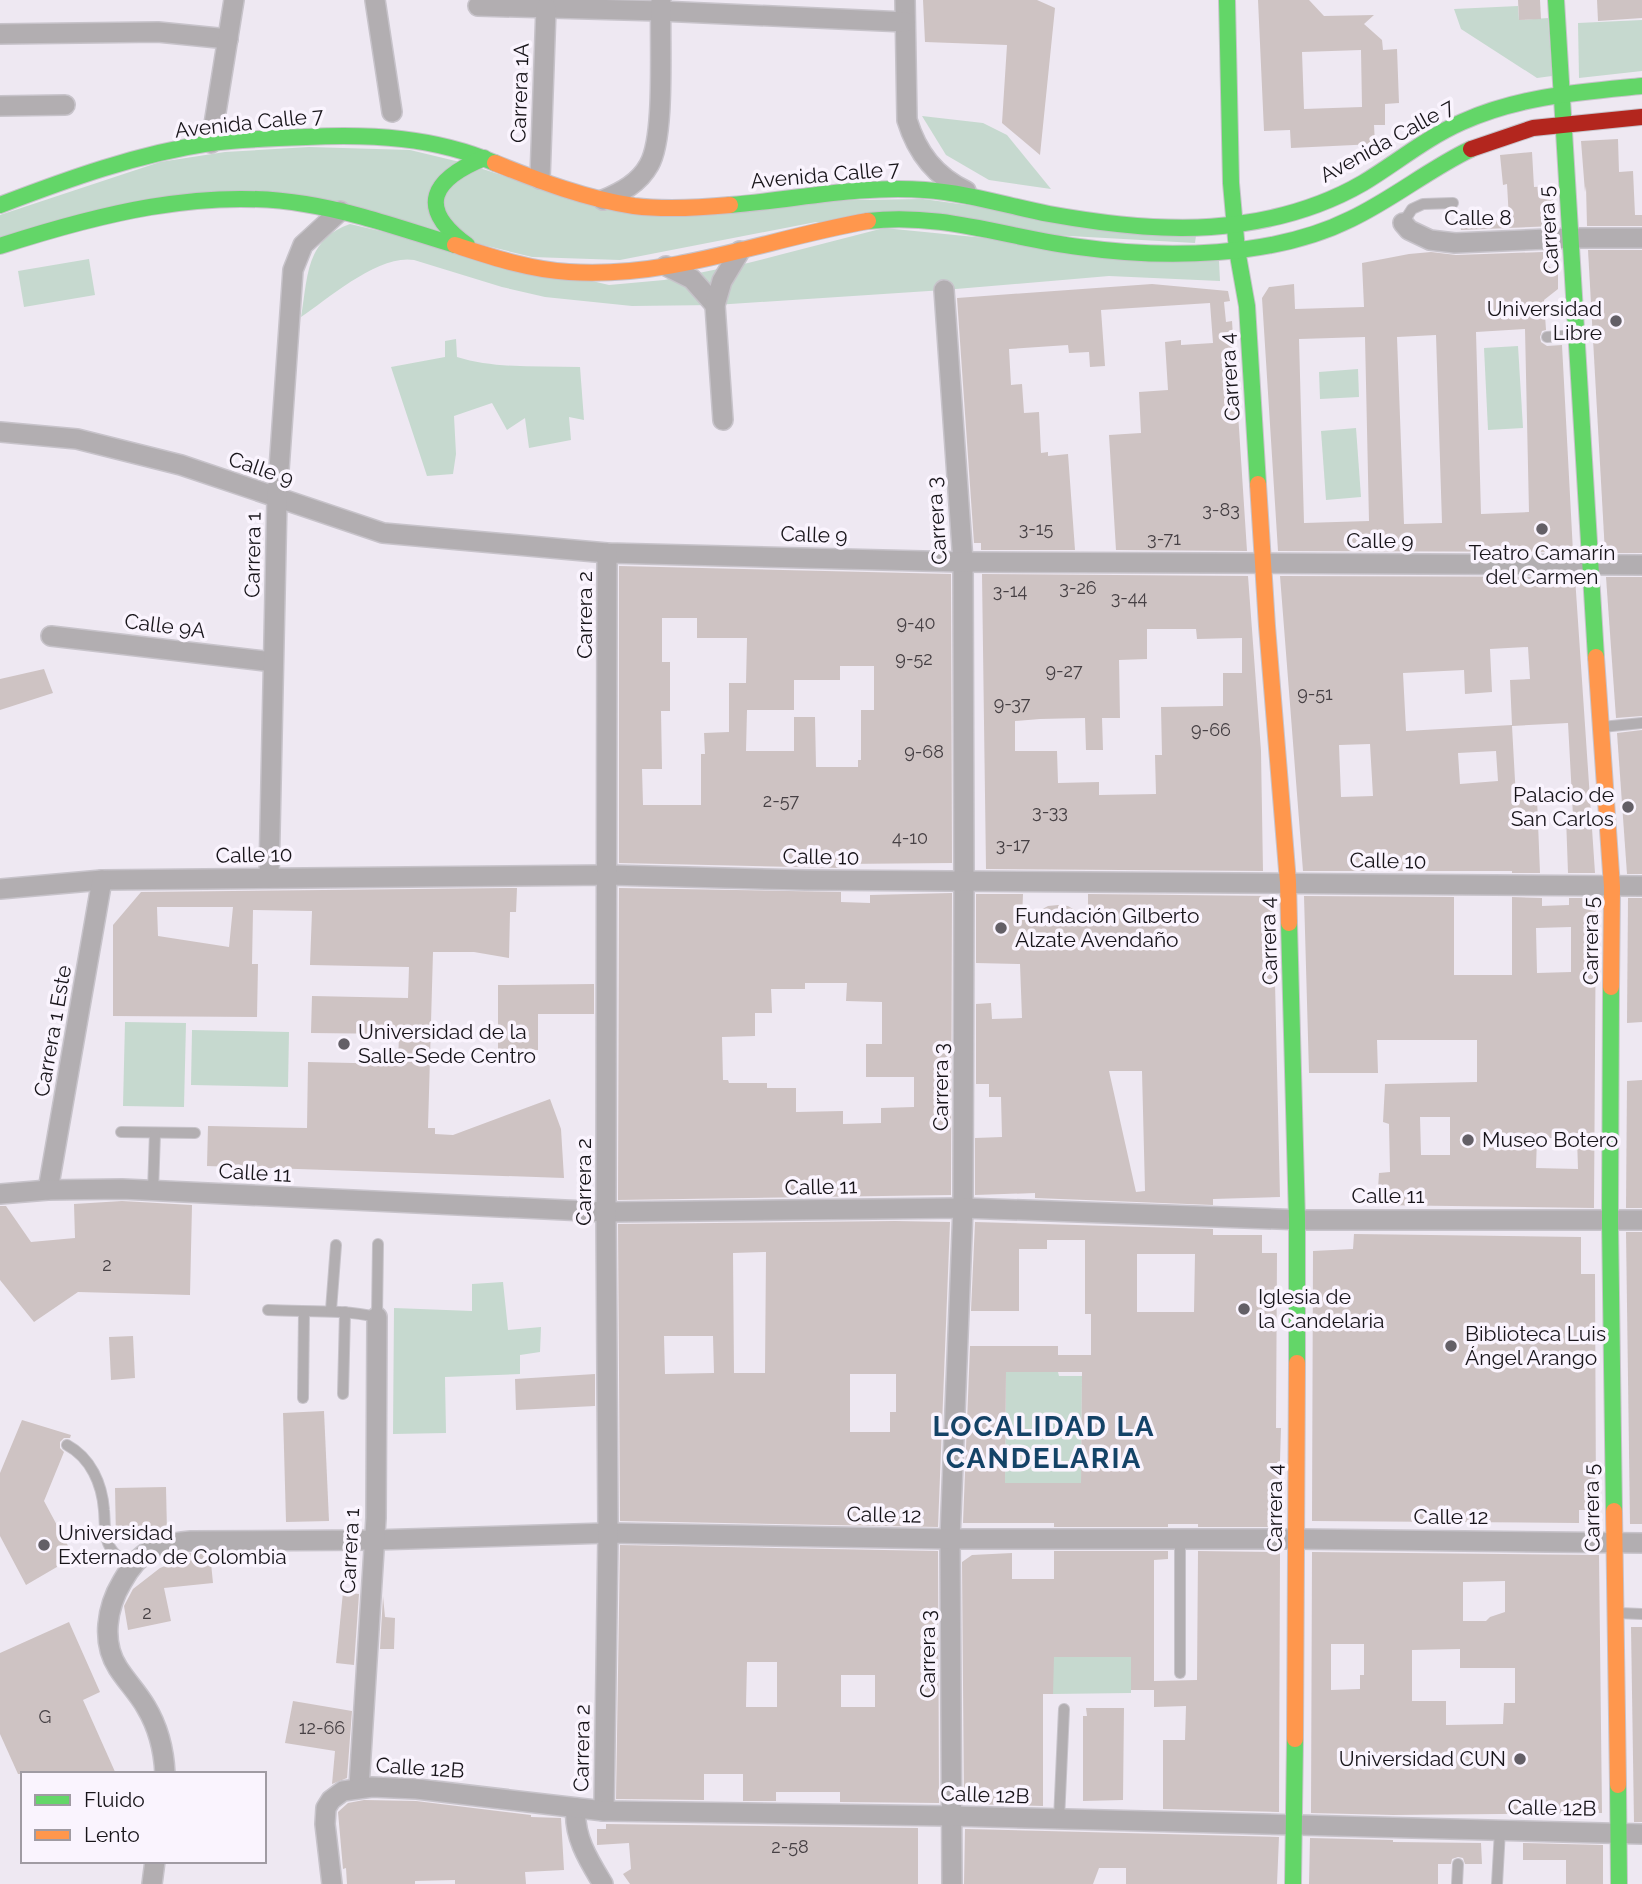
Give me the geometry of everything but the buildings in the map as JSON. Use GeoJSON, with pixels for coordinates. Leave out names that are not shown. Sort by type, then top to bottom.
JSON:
{"type":"FeatureCollection","features":[{"type":"Feature","properties":{"kind":"street"},"geometry":{"type":"LineString","coordinates":[[211,143],[234,0]]}},
{"type":"Feature","properties":{"kind":"street"},"geometry":{"type":"LineString","coordinates":[[375,0],[392,112]]}},
{"type":"Feature","properties":{"kind":"street"},"geometry":{"type":"LineString","coordinates":[[905,0],[907,120],[917,146],[942,177],[983,198]]}},
{"type":"Feature","properties":{"kind":"street","name":"Carrera 4"},"geometry":{"type":"LineString","coordinates":[[1227,0],[1231,183],[1237,250],[1247,306],[1267,626],[1288,882],[1297,1219],[1293,1884]]}},
{"type":"Feature","properties":{"kind":"street","name":"Carrera 5"},"geometry":{"type":"LineString","coordinates":[[1556,0],[1612,887],[1610,1221],[1619,1884]]}},
{"type":"Feature","properties":{"kind":"street"},"geometry":{"type":"LineString","coordinates":[[478,6],[660,6],[905,22]]}},
{"type":"Feature","properties":{"kind":"street"},"geometry":{"type":"LineString","coordinates":[[603,200],[634,183],[643,175],[654,155],[658,133],[660,6]]}},
{"type":"Feature","properties":{"kind":"street","name":"Carrera 1A"},"geometry":{"type":"LineString","coordinates":[[540,178],[546,8]]}},
{"type":"Feature","properties":{"kind":"street"},"geometry":{"type":"LineString","coordinates":[[0,33],[158,32],[228,39]]}},
{"type":"Feature","properties":{"kind":"street","name":"Avenida Calle 7"},"geometry":{"type":"LineString","coordinates":[[0,205],[97,171],[211,143],[327,135],[383,137],[447,146],[603,200],[642,207],[696,207],[891,189],[932,190],[983,198],[1048,214],[1122,223],[1235,225],[1300,209],[1339,195],[1445,130],[1476,116],[1526,99],[1642,86]]}},
{"type":"Feature","properties":{"kind":"street"},"geometry":{"type":"LineString","coordinates":[[0,106],[65,105]]}},
{"type":"Feature","properties":{"kind":"street"},"geometry":{"type":"LineString","coordinates":[[0,246],[81,222],[198,202],[259,198],[286,200],[340,211],[478,252],[545,270],[563,272],[610,272],[666,266],[848,225],[901,219],[963,224],[1074,247],[1110,251],[1202,253],[1237,250],[1331,229],[1366,212],[1470,149],[1516,132],[1642,117]]}},
{"type":"Feature","properties":{"kind":"street"},"geometry":{"type":"LineString","coordinates":[[478,252],[449,233],[438,212],[437,200],[442,183],[450,175],[484,158]]}},
{"type":"Feature","properties":{"kind":"street","name":"Carrera 1"},"geometry":{"type":"LineString","coordinates":[[269,878],[277,498],[293,270],[303,245],[340,211]]}},
{"type":"Feature","properties":{"kind":"street","name":"Calle 8"},"geometry":{"type":"LineString","coordinates":[[1403,223],[1409,230],[1430,240],[1455,243],[1642,238]]}},
{"type":"Feature","properties":{"kind":"street"},"geometry":{"type":"LineString","coordinates":[[723,420],[715,305],[722,281],[740,251]]}},
{"type":"Feature","properties":{"kind":"street"},"geometry":{"type":"LineString","coordinates":[[666,266],[692,279],[715,305]]}},
{"type":"Feature","properties":{"kind":"street","name":"Carrera 3"},"geometry":{"type":"LineString","coordinates":[[944,290],[962,562],[964,880],[963,1208],[950,1539],[952,1884]]}},
{"type":"Feature","properties":{"kind":"street","name":"Calle 9"},"geometry":{"type":"LineString","coordinates":[[0,432],[77,439],[181,465],[383,533],[607,553],[962,562],[1642,565]]}},
{"type":"Feature","properties":{"kind":"street","name":"Carrera 2"},"geometry":{"type":"LineString","coordinates":[[604,1811],[608,1533],[607,553]]}},
{"type":"Feature","properties":{"kind":"street","name":"Calle 9A"},"geometry":{"type":"LineString","coordinates":[[51,636],[273,662]]}},
{"type":"Feature","properties":{"kind":"street","name":"Calle 10"},"geometry":{"type":"LineString","coordinates":[[0,889],[102,880],[608,875],[807,880],[1642,886]]}},
{"type":"Feature","properties":{"kind":"street","name":"Carrera 1 Este"},"geometry":{"type":"LineString","coordinates":[[48,1190],[102,880]]}},
{"type":"Feature","properties":{"kind":"street","name":"Calle 11"},"geometry":{"type":"LineString","coordinates":[[0,1194],[48,1190],[153,1191],[606,1212],[963,1208],[1297,1219],[1642,1220]]}},
{"type":"Feature","properties":{"kind":"street","name":"Carrera 1"},"geometry":{"type":"LineString","coordinates":[[359,1787],[376,1518],[377,1317]]}},
{"type":"Feature","properties":{"kind":"street","name":"Calle 12"},"geometry":{"type":"LineString","coordinates":[[132,1564],[150,1549],[178,1542],[374,1540],[608,1533],[950,1539],[1180,1538],[1642,1543]]}},
{"type":"Feature","properties":{"kind":"street"},"geometry":{"type":"LineString","coordinates":[[132,1564],[112,1603],[108,1618],[108,1643],[117,1667],[153,1721],[164,1756],[165,1772]]}},
{"type":"Feature","properties":{"kind":"street","name":"Calle 12B"},"geometry":{"type":"LineString","coordinates":[[332,1884],[325,1824],[326,1808],[331,1800],[343,1791],[359,1787],[417,1789],[604,1811],[952,1816],[1295,1826],[1460,1835],[1500,1830],[1642,1833]]}},
{"type":"Feature","properties":{"kind":"street","name":"Carrera 2"},"geometry":{"type":"LineString","coordinates":[[576,1808],[575,1816],[583,1850],[603,1884]]}},
{"type":"Feature","properties":{"kind":"street"},"geometry":{"type":"LineString","coordinates":[[152,1884],[155,1863]]}},
{"type":"Feature","properties":{"kind":"lane"},"geometry":{"type":"LineString","coordinates":[[1403,223],[1412,209],[1423,204],[1452,203]]}},
{"type":"Feature","properties":{"kind":"lane"},"geometry":{"type":"LineString","coordinates":[[1547,337],[1577,335]]}},
{"type":"Feature","properties":{"kind":"lane"},"geometry":{"type":"LineString","coordinates":[[1601,727],[1642,723]]}},
{"type":"Feature","properties":{"kind":"lane"},"geometry":{"type":"LineString","coordinates":[[121,1132],[195,1133]]}},
{"type":"Feature","properties":{"kind":"lane"},"geometry":{"type":"LineString","coordinates":[[153,1191],[155,1133]]}},
{"type":"Feature","properties":{"kind":"lane"},"geometry":{"type":"LineString","coordinates":[[268,1310],[331,1310],[377,1317],[378,1244]]}},
{"type":"Feature","properties":{"kind":"lane"},"geometry":{"type":"LineString","coordinates":[[331,1310],[336,1245]]}},
{"type":"Feature","properties":{"kind":"lane"},"geometry":{"type":"LineString","coordinates":[[303,1398],[304,1312]]}},
{"type":"Feature","properties":{"kind":"lane"},"geometry":{"type":"LineString","coordinates":[[343,1394],[345,1312]]}},
{"type":"Feature","properties":{"kind":"lane"},"geometry":{"type":"LineString","coordinates":[[68,1445],[80,1451],[96,1476],[104,1508],[108,1543],[124,1562],[132,1564]]}},
{"type":"Feature","properties":{"kind":"lane"},"geometry":{"type":"LineString","coordinates":[[1180,1538],[1180,1673]]}},
{"type":"Feature","properties":{"kind":"lane"},"geometry":{"type":"LineString","coordinates":[[1614,1613],[1642,1614]]}},
{"type":"Feature","properties":{"kind":"lane"},"geometry":{"type":"LineString","coordinates":[[1059,1820],[1064,1709]]}},
{"type":"Feature","properties":{"kind":"lane"},"geometry":{"type":"LineString","coordinates":[[1497,1884],[1500,1830]]}},
{"type":"Feature","properties":{"kind":"lane"},"geometry":{"type":"LineString","coordinates":[[1457,1884],[1458,1864]]}},
{"type":"Feature","properties":{"kind":"green space"},"geometry":{"type":"Polygon","coordinates":[[[1518,6],[1519,20],[1548,18],[1552,76],[1537,78],[1461,29],[1454,9],[1518,6]]]}},
{"type":"Feature","properties":{"kind":"green space"},"geometry":{"type":"Polygon","coordinates":[[[1642,20],[1642,71],[1579,78],[1578,23],[1642,20]]]}},
{"type":"Feature","properties":{"kind":"green space"},"geometry":{"type":"Polygon","coordinates":[[[922,116],[983,123],[1007,135],[1051,189],[989,180],[946,155],[922,116]]]}},
{"type":"Feature","properties":{"kind":"green space"},"geometry":{"type":"Polygon","coordinates":[[[309,147],[410,150],[464,163],[592,204],[923,199],[1196,236],[1195,243],[816,222],[620,260],[532,257],[258,190],[0,238],[0,215],[160,162],[225,152],[309,147]]]}},
{"type":"Feature","properties":{"kind":"green space"},"geometry":{"type":"Polygon","coordinates":[[[350,224],[609,285],[664,280],[748,263],[884,228],[1219,261],[1220,281],[1109,276],[715,305],[632,306],[545,297],[414,260],[400,260],[370,270],[301,317],[308,274],[317,250],[335,231],[350,224]]]}},
{"type":"Feature","properties":{"kind":"green space"},"geometry":{"type":"Polygon","coordinates":[[[89,259],[95,295],[24,307],[18,271],[89,259]]]}},
{"type":"Feature","properties":{"kind":"green space"},"geometry":{"type":"Polygon","coordinates":[[[456,339],[457,357],[472,361],[518,366],[580,367],[584,420],[569,417],[571,440],[529,448],[525,418],[507,430],[492,403],[454,416],[456,454],[453,474],[427,476],[391,367],[445,357],[445,341],[456,339]]]}},
{"type":"Feature","properties":{"kind":"green space"},"geometry":{"type":"Polygon","coordinates":[[[1518,346],[1523,428],[1488,430],[1484,348],[1518,346]]]}},
{"type":"Feature","properties":{"kind":"green space"},"geometry":{"type":"Polygon","coordinates":[[[1358,369],[1359,397],[1320,399],[1319,372],[1358,369]]]}},
{"type":"Feature","properties":{"kind":"green space"},"geometry":{"type":"Polygon","coordinates":[[[1356,428],[1361,497],[1326,500],[1321,431],[1356,428]]]}},
{"type":"Feature","properties":{"kind":"green space"},"geometry":{"type":"Polygon","coordinates":[[[125,1022],[186,1023],[184,1107],[123,1106],[125,1022]]]}},
{"type":"Feature","properties":{"kind":"green space"},"geometry":{"type":"Polygon","coordinates":[[[192,1030],[289,1032],[288,1087],[191,1085],[192,1030]]]}},
{"type":"Feature","properties":{"kind":"green space"},"geometry":{"type":"Polygon","coordinates":[[[503,1282],[508,1330],[541,1327],[540,1352],[520,1355],[520,1374],[445,1377],[446,1433],[393,1434],[394,1308],[472,1311],[472,1284],[503,1282]]]}},
{"type":"Feature","properties":{"kind":"green space"},"geometry":{"type":"Polygon","coordinates":[[[1006,1372],[1058,1372],[1059,1376],[1082,1376],[1081,1483],[1005,1483],[1006,1372]]]}},
{"type":"Feature","properties":{"kind":"green space"},"geometry":{"type":"Polygon","coordinates":[[[1053,1657],[1131,1657],[1131,1693],[1053,1694],[1053,1657]]]}},
{"type":"Feature","properties":{"kind":"traffic: fast"},"geometry":{"type":"LineString","coordinates":[[1227,0],[1231,183],[1237,250],[1247,306],[1258,484]]}},
{"type":"Feature","properties":{"kind":"traffic: fast"},"geometry":{"type":"LineString","coordinates":[[1556,0],[1596,657]]}},
{"type":"Feature","properties":{"kind":"traffic: fast"},"geometry":{"type":"LineString","coordinates":[[730,205],[851,191],[900,189],[956,194],[1049,214],[1120,224],[1167,228],[1238,224],[1287,214],[1334,198],[1363,183],[1436,135],[1484,113],[1551,96],[1642,86]]}},
{"type":"Feature","properties":{"kind":"traffic: fast"},"geometry":{"type":"LineString","coordinates":[[0,205],[129,161],[210,143],[270,138],[379,137],[449,148],[495,163]]}},
{"type":"Feature","properties":{"kind":"traffic: fast"},"geometry":{"type":"LineString","coordinates":[[868,221],[895,219],[948,223],[1112,251],[1182,254],[1253,248],[1288,242],[1351,219],[1471,149]]}},
{"type":"Feature","properties":{"kind":"traffic: fast"},"geometry":{"type":"LineString","coordinates":[[467,245],[441,218],[436,206],[437,195],[442,185],[453,175],[484,158]]}},
{"type":"Feature","properties":{"kind":"traffic: fast"},"geometry":{"type":"LineString","coordinates":[[0,246],[74,224],[150,207],[228,199],[267,200],[324,207],[455,245]]}},
{"type":"Feature","properties":{"kind":"traffic: fast"},"geometry":{"type":"LineString","coordinates":[[1289,923],[1297,1219],[1297,1363]]}},
{"type":"Feature","properties":{"kind":"traffic: fast"},"geometry":{"type":"LineString","coordinates":[[1611,987],[1610,1221],[1614,1511]]}},
{"type":"Feature","properties":{"kind":"traffic: fast"},"geometry":{"type":"LineString","coordinates":[[1293,1884],[1295,1739]]}},
{"type":"Feature","properties":{"kind":"traffic: fast"},"geometry":{"type":"LineString","coordinates":[[1618,1785],[1619,1884]]}},
{"type":"Feature","properties":{"kind":"traffic: slow"},"geometry":{"type":"LineString","coordinates":[[495,163],[563,189],[616,203],[670,208],[730,205]]}},
{"type":"Feature","properties":{"kind":"traffic: slow"},"geometry":{"type":"LineString","coordinates":[[455,245],[540,269],[607,273],[720,256],[868,221]]}},
{"type":"Feature","properties":{"kind":"traffic: slow"},"geometry":{"type":"LineString","coordinates":[[1258,484],[1289,923]]}},
{"type":"Feature","properties":{"kind":"traffic: slow"},"geometry":{"type":"LineString","coordinates":[[1596,657],[1612,887],[1611,987]]}},
{"type":"Feature","properties":{"kind":"traffic: slow"},"geometry":{"type":"LineString","coordinates":[[1295,1739],[1297,1363]]}},
{"type":"Feature","properties":{"kind":"traffic: slow"},"geometry":{"type":"LineString","coordinates":[[1614,1511],[1618,1785]]}},
{"type":"Feature","properties":{"kind":"traffic: jam"},"geometry":{"type":"LineString","coordinates":[[1471,149],[1533,128],[1642,117]]}},
{"type":"Feature","properties":{"kind":"place","name":"Universidad Libre"},"geometry":{"type":"Point","coordinates":[1616,321]}},
{"type":"Feature","properties":{"kind":"place","name":"Teatro Camarín del Carmen"},"geometry":{"type":"Point","coordinates":[1542,529]}},
{"type":"Feature","properties":{"kind":"place","name":"Palacio de San Carlos"},"geometry":{"type":"Point","coordinates":[1628,807]}},
{"type":"Feature","properties":{"kind":"place","name":"Fundación Gilberto Alzate Avendaño"},"geometry":{"type":"Point","coordinates":[1001,928]}},
{"type":"Feature","properties":{"kind":"place","name":"Universidad de la Salle-Sede Centro"},"geometry":{"type":"Point","coordinates":[344,1044]}},
{"type":"Feature","properties":{"kind":"place","name":"Museo Botero"},"geometry":{"type":"Point","coordinates":[1468,1140]}},
{"type":"Feature","properties":{"kind":"place","name":"Iglesia de la Candelaria"},"geometry":{"type":"Point","coordinates":[1244,1309]}},
{"type":"Feature","properties":{"kind":"place","name":"Biblioteca Luis Ángel Arango"},"geometry":{"type":"Point","coordinates":[1451,1346]}},
{"type":"Feature","properties":{"kind":"place","name":"Universidad Externado de Colombia"},"geometry":{"type":"Point","coordinates":[44,1545]}},
{"type":"Feature","properties":{"kind":"place","name":"Universidad CUN"},"geometry":{"type":"Point","coordinates":[1520,1759]}},
{"type":"Feature","properties":{"kind":"district","name":"LOCALIDAD LA CANDELARIA"},"geometry":{"type":"Point","coordinates":[1044,1442]}}]}
